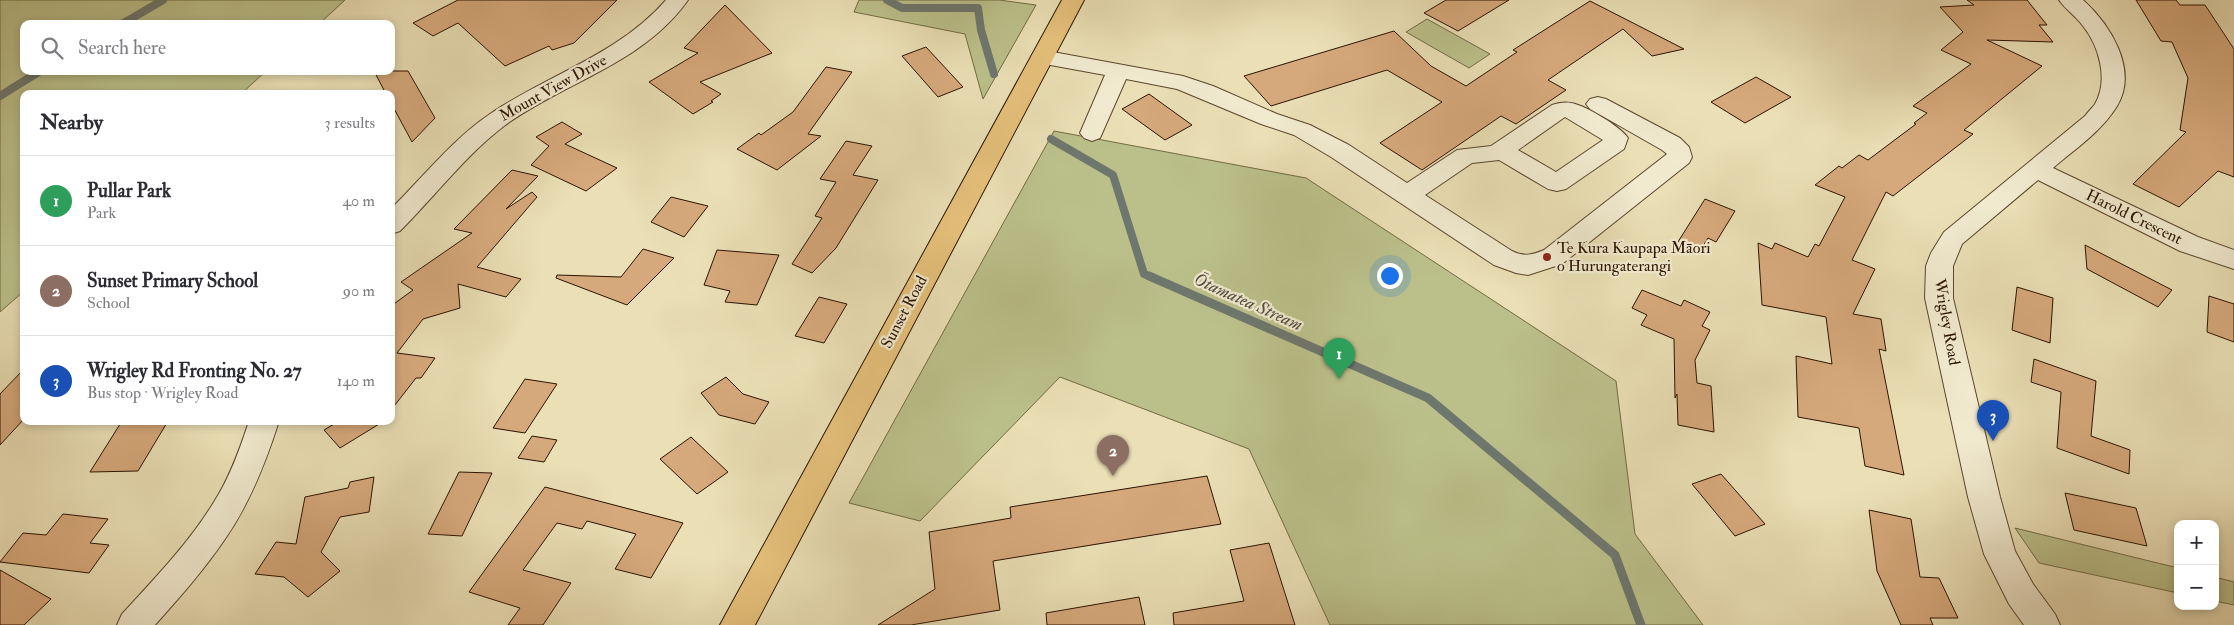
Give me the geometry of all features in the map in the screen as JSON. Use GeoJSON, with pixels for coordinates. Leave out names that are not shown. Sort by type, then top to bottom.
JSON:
{"type":"FeatureCollection","features":[{"type":"Feature","properties":{"kind":"main road","name":"Sunset Road"},"geometry":{"type":"LineString","coordinates":[[737,625],[1073,0]]}},
{"type":"Feature","properties":{"kind":"street","name":"Mount View Drive"},"geometry":{"type":"LineString","coordinates":[[395,221],[495,121],[536,94],[607,58],[632,42],[653,26],[677,0]]}},
{"type":"Feature","properties":{"kind":"street","name":"Wrigley Road"},"geometry":{"type":"LineString","coordinates":[[2043,625],[2021,594],[2000,554],[1984,497],[1958,383],[1940,298],[1937,273],[1942,253],[1953,238],[2092,121],[2107,104],[2113,84],[2112,60],[2100,34],[2083,10],[2070,0]]}},
{"type":"Feature","properties":{"kind":"street"},"geometry":{"type":"LineString","coordinates":[[1042,57],[1183,83],[1269,119],[1302,130],[1340,151],[1511,263],[1524,266],[1542,262],[1553,257],[1680,157],[1680,153],[1671,144],[1598,104]]}},
{"type":"Feature","properties":{"kind":"street"},"geometry":{"type":"LineString","coordinates":[[1092,133],[1118,70]]}},
{"type":"Feature","properties":{"kind":"street"},"geometry":{"type":"LineString","coordinates":[[1406,195],[1466,156],[1493,154],[1501,151]]}},
{"type":"Feature","properties":{"kind":"street","name":"Harold Crescent"},"geometry":{"type":"LineString","coordinates":[[2036,169],[2180,240],[2234,260]]}},
{"type":"Feature","properties":{"kind":"street"},"geometry":{"type":"LineString","coordinates":[[134,625],[212,532],[236,494],[251,461],[263,425]]}},
{"type":"Feature","properties":{"kind":"green space"},"geometry":{"type":"Polygon","coordinates":[[[0,0],[345,0],[323,20],[20,20],[20,75],[262,75],[245,90],[20,90],[20,294],[0,312],[0,0]]]}},
{"type":"Feature","properties":{"kind":"green space"},"geometry":{"type":"Polygon","coordinates":[[[859,0],[999,0],[1036,5],[983,99],[965,34],[854,12],[859,0]]]}},
{"type":"Feature","properties":{"kind":"green space"},"geometry":{"type":"Polygon","coordinates":[[[1427,19],[1490,54],[1469,68],[1406,32],[1427,19]]]}},
{"type":"Feature","properties":{"kind":"green space"},"geometry":{"type":"Polygon","coordinates":[[[1054,131],[1306,178],[1616,381],[1635,534],[1703,625],[1330,625],[1249,449],[1060,377],[920,521],[849,503],[1054,131]]]}},
{"type":"Feature","properties":{"kind":"green space"},"geometry":{"type":"Polygon","coordinates":[[[2015,528],[2174,567],[2174,592],[2039,563],[2015,528]]]}},
{"type":"Feature","properties":{"kind":"green space"},"geometry":{"type":"Polygon","coordinates":[[[2219,578],[2234,582],[2234,605],[2219,602],[2219,578]]]}},
{"type":"Feature","properties":{"kind":"building"},"geometry":{"type":"Polygon","coordinates":[[[458,0],[617,0],[574,43],[552,50],[549,46],[505,66],[458,23],[433,36],[413,23],[458,0]]]}},
{"type":"Feature","properties":{"kind":"building"},"geometry":{"type":"Polygon","coordinates":[[[1446,0],[1509,0],[1458,31],[1424,13],[1446,0]]]}},
{"type":"Feature","properties":{"kind":"building"},"geometry":{"type":"Polygon","coordinates":[[[1967,0],[2027,0],[2047,25],[2039,25],[2053,42],[1987,40],[2042,66],[1964,130],[1973,134],[1893,196],[1886,192],[1852,260],[1875,269],[1853,314],[1881,319],[1886,351],[1879,349],[1904,475],[1865,466],[1859,428],[1798,417],[1796,356],[1832,364],[1826,317],[1762,305],[1758,243],[1772,249],[1775,243],[1808,257],[1815,244],[1819,246],[1845,197],[1815,185],[1839,166],[1842,168],[1859,155],[1868,160],[1916,124],[1914,123],[1927,113],[1913,106],[1971,64],[1941,50],[1963,32],[1940,7],[1974,5],[1967,0]]]}},
{"type":"Feature","properties":{"kind":"building"},"geometry":{"type":"Polygon","coordinates":[[[2136,0],[2176,0],[2180,5],[2205,5],[2234,49],[2234,177],[2218,171],[2179,207],[2133,184],[2186,132],[2180,130],[2188,78],[2172,42],[2161,41],[2136,0]]]}},
{"type":"Feature","properties":{"kind":"building"},"geometry":{"type":"Polygon","coordinates":[[[1590,1],[1684,49],[1652,56],[1623,29],[1548,80],[1566,90],[1516,124],[1501,116],[1422,170],[1380,143],[1442,102],[1387,70],[1271,106],[1244,76],[1394,31],[1431,66],[1466,86],[1517,52],[1513,50],[1590,1]]]}},
{"type":"Feature","properties":{"kind":"building"},"geometry":{"type":"Polygon","coordinates":[[[725,5],[772,53],[700,82],[721,94],[711,101],[713,102],[693,114],[649,82],[698,53],[684,48],[725,5]]]}},
{"type":"Feature","properties":{"kind":"building"},"geometry":{"type":"Polygon","coordinates":[[[926,47],[963,87],[938,97],[902,56],[926,47]]]}},
{"type":"Feature","properties":{"kind":"building"},"geometry":{"type":"Polygon","coordinates":[[[826,67],[852,72],[808,134],[821,136],[777,170],[737,149],[759,133],[761,135],[793,112],[826,67]]]}},
{"type":"Feature","properties":{"kind":"building"},"geometry":{"type":"Polygon","coordinates":[[[395,71],[408,71],[435,118],[412,142],[395,110],[395,90],[384,90],[376,75],[395,75],[395,71]]]}},
{"type":"Feature","properties":{"kind":"building"},"geometry":{"type":"Polygon","coordinates":[[[1756,77],[1791,97],[1745,123],[1711,102],[1756,77]]]}},
{"type":"Feature","properties":{"kind":"building"},"geometry":{"type":"Polygon","coordinates":[[[1149,94],[1192,125],[1165,140],[1122,109],[1149,94]]]}},
{"type":"Feature","properties":{"kind":"building"},"geometry":{"type":"Polygon","coordinates":[[[562,122],[582,134],[565,144],[617,168],[586,191],[531,165],[549,146],[536,137],[562,122]]]}},
{"type":"Feature","properties":{"kind":"building"},"geometry":{"type":"Polygon","coordinates":[[[846,141],[872,146],[853,175],[878,180],[836,248],[812,273],[792,264],[822,218],[815,216],[836,182],[820,179],[846,141]]]}},
{"type":"Feature","properties":{"kind":"building"},"geometry":{"type":"Polygon","coordinates":[[[512,170],[538,176],[506,209],[532,192],[537,197],[477,267],[521,279],[506,297],[458,284],[460,308],[423,319],[397,353],[435,358],[421,378],[416,378],[395,405],[395,303],[413,290],[401,282],[472,233],[454,229],[512,170]]]}},
{"type":"Feature","properties":{"kind":"building"},"geometry":{"type":"Polygon","coordinates":[[[671,197],[708,206],[684,237],[651,222],[671,197]]]}},
{"type":"Feature","properties":{"kind":"building"},"geometry":{"type":"Polygon","coordinates":[[[1705,199],[1735,211],[1716,242],[1708,238],[1698,254],[1676,245],[1705,199]]]}},
{"type":"Feature","properties":{"kind":"building"},"geometry":{"type":"Polygon","coordinates":[[[2085,245],[2172,290],[2158,307],[2087,269],[2085,245]]]}},
{"type":"Feature","properties":{"kind":"building"},"geometry":{"type":"Polygon","coordinates":[[[643,249],[674,258],[627,305],[556,278],[557,275],[621,277],[643,249]]]}},
{"type":"Feature","properties":{"kind":"building"},"geometry":{"type":"Polygon","coordinates":[[[717,250],[779,255],[757,305],[725,302],[730,291],[704,285],[717,250]]]}},
{"type":"Feature","properties":{"kind":"building"},"geometry":{"type":"Polygon","coordinates":[[[2017,287],[2053,298],[2050,343],[2012,330],[2017,287]]]}},
{"type":"Feature","properties":{"kind":"building"},"geometry":{"type":"Polygon","coordinates":[[[1642,290],[1681,306],[1684,300],[1710,312],[1702,326],[1710,330],[1695,360],[1697,383],[1711,386],[1714,432],[1678,425],[1677,394],[1675,398],[1674,339],[1641,325],[1647,315],[1632,308],[1642,290]]]}},
{"type":"Feature","properties":{"kind":"building"},"geometry":{"type":"Polygon","coordinates":[[[2209,296],[2234,304],[2234,342],[2207,332],[2209,296]]]}},
{"type":"Feature","properties":{"kind":"building"},"geometry":{"type":"Polygon","coordinates":[[[819,297],[847,304],[824,343],[795,336],[819,297]]]}},
{"type":"Feature","properties":{"kind":"building"},"geometry":{"type":"Polygon","coordinates":[[[2034,359],[2096,381],[2091,436],[2130,450],[2129,474],[2057,448],[2061,392],[2031,382],[2034,359]]]}},
{"type":"Feature","properties":{"kind":"building"},"geometry":{"type":"Polygon","coordinates":[[[20,373],[20,423],[0,445],[0,394],[20,373]]]}},
{"type":"Feature","properties":{"kind":"building"},"geometry":{"type":"Polygon","coordinates":[[[726,377],[743,394],[769,402],[755,424],[719,415],[701,393],[726,377]]]}},
{"type":"Feature","properties":{"kind":"building"},"geometry":{"type":"Polygon","coordinates":[[[525,379],[557,384],[525,433],[493,428],[525,379]]]}},
{"type":"Feature","properties":{"kind":"building"},"geometry":{"type":"Polygon","coordinates":[[[119,425],[166,425],[138,471],[90,472],[119,425]]]}},
{"type":"Feature","properties":{"kind":"building"},"geometry":{"type":"Polygon","coordinates":[[[332,425],[377,425],[340,448],[324,430],[332,425]]]}},
{"type":"Feature","properties":{"kind":"building"},"geometry":{"type":"Polygon","coordinates":[[[532,436],[557,440],[544,462],[518,458],[532,436]]]}},
{"type":"Feature","properties":{"kind":"building"},"geometry":{"type":"Polygon","coordinates":[[[691,437],[728,472],[697,494],[660,459],[691,437]]]}},
{"type":"Feature","properties":{"kind":"building"},"geometry":{"type":"Polygon","coordinates":[[[459,472],[492,473],[462,536],[428,534],[459,472]]]}},
{"type":"Feature","properties":{"kind":"building"},"geometry":{"type":"Polygon","coordinates":[[[1721,474],[1765,524],[1735,536],[1692,484],[1721,474]]]}},
{"type":"Feature","properties":{"kind":"building"},"geometry":{"type":"Polygon","coordinates":[[[1207,476],[1221,524],[993,561],[1000,610],[911,625],[878,625],[935,589],[929,532],[1011,518],[1010,507],[1207,476]]]}},
{"type":"Feature","properties":{"kind":"building"},"geometry":{"type":"Polygon","coordinates":[[[374,477],[369,512],[340,517],[321,552],[340,571],[308,597],[284,577],[255,574],[276,542],[296,544],[305,497],[348,488],[350,482],[374,477]]]}},
{"type":"Feature","properties":{"kind":"building"},"geometry":{"type":"Polygon","coordinates":[[[545,487],[683,523],[651,578],[615,569],[636,534],[587,521],[582,529],[557,523],[523,570],[571,583],[543,625],[508,625],[520,608],[469,592],[545,487]]]}},
{"type":"Feature","properties":{"kind":"building"},"geometry":{"type":"Polygon","coordinates":[[[2065,493],[2136,508],[2147,546],[2074,530],[2065,493]]]}},
{"type":"Feature","properties":{"kind":"building"},"geometry":{"type":"Polygon","coordinates":[[[1869,510],[1911,519],[1920,577],[1939,578],[1958,618],[1930,618],[1933,625],[1901,625],[1877,571],[1869,510]]]}},
{"type":"Feature","properties":{"kind":"building"},"geometry":{"type":"Polygon","coordinates":[[[63,514],[108,519],[90,543],[109,545],[89,573],[0,562],[23,533],[46,535],[63,514]]]}},
{"type":"Feature","properties":{"kind":"building"},"geometry":{"type":"Polygon","coordinates":[[[1269,543],[1295,625],[1174,625],[1173,613],[1244,601],[1230,550],[1269,543]]]}},
{"type":"Feature","properties":{"kind":"building"},"geometry":{"type":"Polygon","coordinates":[[[0,570],[51,599],[24,625],[0,625],[0,570]]]}},
{"type":"Feature","properties":{"kind":"building"},"geometry":{"type":"Polygon","coordinates":[[[1139,597],[1145,625],[1047,625],[1046,613],[1139,597]]]}},
{"type":"Feature","properties":{"kind":"waterway"},"geometry":{"type":"LineString","coordinates":[[129,20],[163,0]]}},
{"type":"Feature","properties":{"kind":"waterway","name":"Ōtamatea Stream"},"geometry":{"type":"LineString","coordinates":[[887,0],[902,8],[978,8],[981,30],[994,74]]}},
{"type":"Feature","properties":{"kind":"waterway"},"geometry":{"type":"LineString","coordinates":[[0,96],[34,75]]}},
{"type":"Feature","properties":{"kind":"waterway","name":"Ōtamatea Stream"},"geometry":{"type":"LineString","coordinates":[[1051,139],[1113,175],[1144,274],[1152,277]]}},
{"type":"Feature","properties":{"kind":"waterway","name":"Ōtamatea Stream"},"geometry":{"type":"LineString","coordinates":[[1149,276],[1428,398],[1615,555],[1641,625]]}},
{"type":"Feature","properties":{"kind":"place","name":"Te Kura Kaupapa Māori o Hurungaterangi"},"geometry":{"type":"Point","coordinates":[1547,257]}},
{"type":"Feature","properties":{"kind":"place","name":"Pullar Park"},"geometry":{"type":"Point","coordinates":[1339,379]}},
{"type":"Feature","properties":{"kind":"place","name":"Wrigley Rd Fronting No. 27"},"geometry":{"type":"Point","coordinates":[1993,441]}},
{"type":"Feature","properties":{"kind":"place","name":"Sunset Primary School"},"geometry":{"type":"Point","coordinates":[1113,476]}}]}
